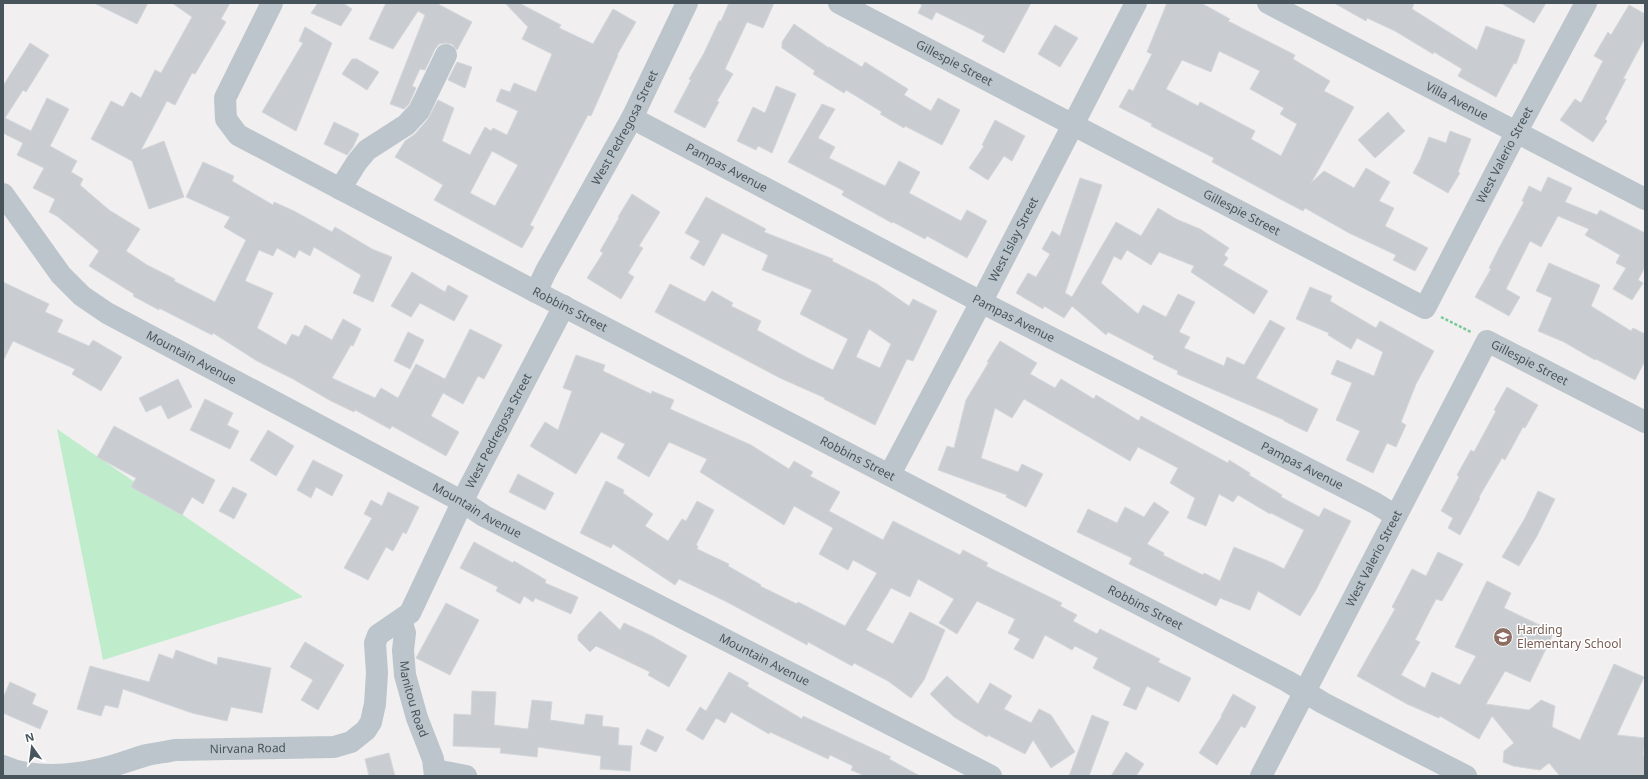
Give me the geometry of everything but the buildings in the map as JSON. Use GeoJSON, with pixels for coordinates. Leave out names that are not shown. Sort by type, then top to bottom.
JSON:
{"type":"FeatureCollection","features":[{"type":"Feature","properties":{"kind":"street","name":"Robbins Street"},"geometry":{"type":"LineString","coordinates":[[272,3],[225,98],[226,119],[238,135],[536,292],[890,474],[1306,692],[1323,703],[1466,776]]}},
{"type":"Feature","properties":{"kind":"street","name":"West Pedregosa Street"},"geometry":{"type":"LineString","coordinates":[[536,292],[546,271],[632,118],[687,3]]}},
{"type":"Feature","properties":{"kind":"street","name":"Gillespie Street"},"geometry":{"type":"LineString","coordinates":[[839,3],[1425,308]]}},
{"type":"Feature","properties":{"kind":"street","name":"West Islay Street"},"geometry":{"type":"LineString","coordinates":[[890,474],[1136,3]]}},
{"type":"Feature","properties":{"kind":"street","name":"Villa Avenue"},"geometry":{"type":"LineString","coordinates":[[1268,3],[1645,199]]}},
{"type":"Feature","properties":{"kind":"street","name":"West Valerio Street"},"geometry":{"type":"LineString","coordinates":[[1425,308],[1516,133],[1586,3]]}},
{"type":"Feature","properties":{"kind":"street"},"geometry":{"type":"LineString","coordinates":[[340,189],[356,162],[367,150],[406,125],[420,111],[446,55]]}},
{"type":"Feature","properties":{"kind":"street","name":"Pampas Avenue"},"geometry":{"type":"LineString","coordinates":[[632,118],[981,302],[1375,503],[1396,516]]}},
{"type":"Feature","properties":{"kind":"street","name":"Mountain Avenue"},"geometry":{"type":"LineString","coordinates":[[3,194],[61,275],[82,296],[106,313],[463,502],[484,516],[991,776]]}},
{"type":"Feature","properties":{"kind":"street","name":"West Pedregosa Street"},"geometry":{"type":"LineString","coordinates":[[401,620],[410,613],[463,502],[564,306]]}},
{"type":"Feature","properties":{"kind":"street","name":"Gillespie Street"},"geometry":{"type":"LineString","coordinates":[[1487,341],[1645,422]]}},
{"type":"Feature","properties":{"kind":"street","name":"West Valerio Street"},"geometry":{"type":"LineString","coordinates":[[1261,776],[1306,692],[1487,341]]}},
{"type":"Feature","properties":{"kind":"street","name":"Nirvana Road"},"geometry":{"type":"LineString","coordinates":[[3,766],[26,772],[69,774],[101,769],[149,755],[175,750],[343,746],[359,737],[371,722],[375,704],[377,673],[375,643],[378,635],[401,620]]}},
{"type":"Feature","properties":{"kind":"street","name":"Manitou Road"},"geometry":{"type":"LineString","coordinates":[[401,620],[405,633],[403,650],[405,675],[417,718],[433,759],[435,773]]}},
{"type":"Feature","properties":{"kind":"street"},"geometry":{"type":"LineString","coordinates":[[435,773],[466,776]]}},
{"type":"Feature","properties":{"kind":"path","name":"Gillespie Street"},"geometry":{"type":"LineString","coordinates":[[1425,308],[1487,341]]}},
{"type":"Feature","properties":{"kind":"green space"},"geometry":{"type":"Polygon","coordinates":[[[57,429],[303,597],[103,660],[57,429]]]}},
{"type":"Feature","properties":{"kind":"place","name":"Harding Elementary School"},"geometry":{"type":"Point","coordinates":[1503,637]}}]}
